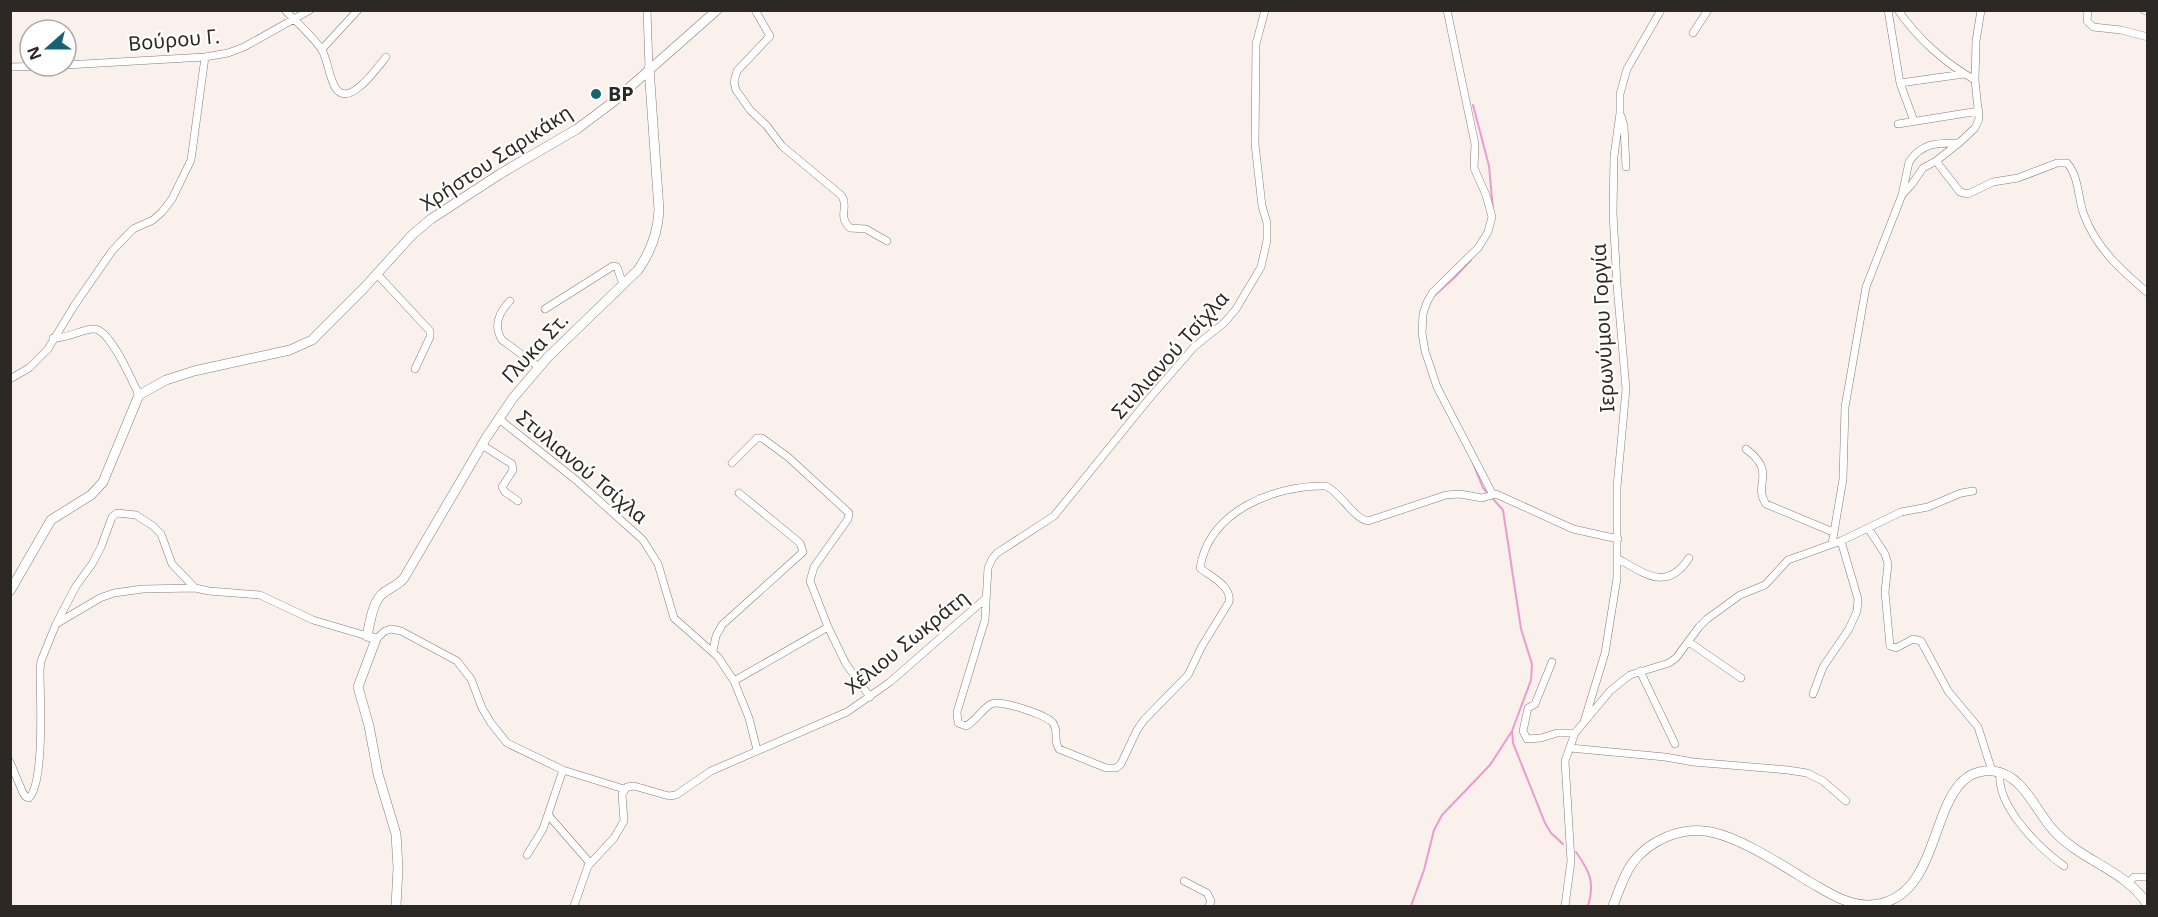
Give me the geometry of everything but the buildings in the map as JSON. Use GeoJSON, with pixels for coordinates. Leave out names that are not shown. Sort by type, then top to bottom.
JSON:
{"type":"FeatureCollection","features":[{"type":"Feature","properties":{"kind":"main road","name":"Χρήστου Σαρικάκη"},"geometry":{"type":"LineString","coordinates":[[139,395],[159,382],[185,374],[290,350],[305,344],[320,333],[412,235],[431,219],[482,185],[577,129],[612,102],[717,10]]}},
{"type":"Feature","properties":{"kind":"main road","name":"Γλυκα Στ."},"geometry":{"type":"LineString","coordinates":[[396,906],[398,868],[396,834],[378,774],[369,726],[358,696],[377,600],[404,578],[482,445],[527,380],[638,270],[646,256],[659,216],[649,68]]}},
{"type":"Feature","properties":{"kind":"main road"},"geometry":{"type":"LineString","coordinates":[[10,591],[51,520],[88,497],[103,482],[139,395]]}},
{"type":"Feature","properties":{"kind":"main road"},"geometry":{"type":"LineString","coordinates":[[1613,906],[1628,870],[1645,850],[1668,837],[1684,832],[1700,831],[1735,841],[1848,902],[1863,905],[1886,902],[1902,893],[1919,876],[1955,790],[1967,778],[1996,772],[2018,784],[2062,839],[2128,883],[2148,905]]}},
{"type":"Feature","properties":{"kind":"street"},"geometry":{"type":"LineString","coordinates":[[285,10],[322,50],[336,88],[341,93],[355,92],[386,57]]}},
{"type":"Feature","properties":{"kind":"street","name":"Βούρου Γ."},"geometry":{"type":"LineString","coordinates":[[78,64],[205,57],[228,53],[310,10]]}},
{"type":"Feature","properties":{"kind":"street"},"geometry":{"type":"LineString","coordinates":[[322,50],[358,10]]}},
{"type":"Feature","properties":{"kind":"street"},"geometry":{"type":"LineString","coordinates":[[647,10],[649,68]]}},
{"type":"Feature","properties":{"kind":"street"},"geometry":{"type":"LineString","coordinates":[[755,10],[770,36],[737,71],[734,82],[736,90],[750,110],[767,126],[782,146],[842,196],[845,204],[842,215],[844,222],[850,228],[866,229],[887,242]]}},
{"type":"Feature","properties":{"kind":"street","name":"Στυλιανού Τσίχλα"},"geometry":{"type":"LineString","coordinates":[[985,599],[988,568],[994,556],[1054,516],[1186,356],[1224,323],[1236,309],[1261,267],[1267,240],[1267,224],[1262,206],[1256,144],[1256,44],[1265,10]]}},
{"type":"Feature","properties":{"kind":"street"},"geometry":{"type":"LineString","coordinates":[[1447,10],[1475,144],[1474,168],[1486,195],[1492,217],[1488,232],[1478,248],[1433,292],[1427,302],[1422,333],[1425,351],[1437,387],[1491,494],[1530,508],[1573,529],[1618,539]]}},
{"type":"Feature","properties":{"kind":"street","name":"Ιερωνύμου Γοργία"},"geometry":{"type":"LineString","coordinates":[[1584,722],[1605,653],[1617,578],[1617,487],[1626,389],[1613,213],[1614,156],[1620,113],[1620,94],[1627,69],[1661,10]]}},
{"type":"Feature","properties":{"kind":"street"},"geometry":{"type":"LineString","coordinates":[[1693,33],[1708,10]]}},
{"type":"Feature","properties":{"kind":"street"},"geometry":{"type":"LineString","coordinates":[[1888,10],[1900,83],[1914,121]]}},
{"type":"Feature","properties":{"kind":"street"},"geometry":{"type":"LineString","coordinates":[[1898,10],[1906,22],[1932,48],[1975,80]]}},
{"type":"Feature","properties":{"kind":"street"},"geometry":{"type":"LineString","coordinates":[[1902,195],[1923,168],[1959,143],[1978,124],[1979,111],[1975,80],[1980,10]]}},
{"type":"Feature","properties":{"kind":"street"},"geometry":{"type":"LineString","coordinates":[[2088,10],[2087,21],[2093,27],[2121,30],[2148,37]]}},
{"type":"Feature","properties":{"kind":"street"},"geometry":{"type":"LineString","coordinates":[[10,379],[39,359],[112,251],[133,228],[153,220],[172,200],[192,160],[205,57]]}},
{"type":"Feature","properties":{"kind":"street"},"geometry":{"type":"LineString","coordinates":[[1900,83],[1964,74]]}},
{"type":"Feature","properties":{"kind":"street"},"geometry":{"type":"LineString","coordinates":[[1898,124],[1979,111]]}},
{"type":"Feature","properties":{"kind":"street"},"geometry":{"type":"LineString","coordinates":[[1620,113],[1624,126],[1626,167]]}},
{"type":"Feature","properties":{"kind":"street"},"geometry":{"type":"LineString","coordinates":[[1832,543],[1843,479],[1845,407],[1866,287],[1902,195],[1909,162],[1920,149],[1935,143],[1959,143]]}},
{"type":"Feature","properties":{"kind":"street"},"geometry":{"type":"LineString","coordinates":[[1936,160],[1960,192],[1968,195],[1993,182],[2018,178],[2057,163],[2067,163],[2072,170],[2084,213],[2093,235],[2115,264],[2148,293]]}},
{"type":"Feature","properties":{"kind":"street"},"geometry":{"type":"LineString","coordinates":[[545,309],[613,266],[617,267],[623,284]]}},
{"type":"Feature","properties":{"kind":"street"},"geometry":{"type":"LineString","coordinates":[[377,274],[430,331],[430,337],[415,369]]}},
{"type":"Feature","properties":{"kind":"street"},"geometry":{"type":"LineString","coordinates":[[510,302],[499,314],[497,327],[499,335],[502,340],[539,367]]}},
{"type":"Feature","properties":{"kind":"street"},"geometry":{"type":"LineString","coordinates":[[53,338],[65,338],[93,329],[99,331],[119,356],[139,395]]}},
{"type":"Feature","properties":{"kind":"street","name":"Στυλιανού Τσίχλα"},"geometry":{"type":"LineString","coordinates":[[499,419],[576,480],[643,540],[658,564],[674,618],[685,630],[713,651],[734,681],[749,718],[757,750]]}},
{"type":"Feature","properties":{"kind":"street"},"geometry":{"type":"LineString","coordinates":[[732,463],[757,438],[762,438],[788,457],[849,513],[810,576],[811,585],[848,668],[870,697]]}},
{"type":"Feature","properties":{"kind":"street"},"geometry":{"type":"LineString","coordinates":[[482,445],[512,464],[513,470],[502,487],[518,501]]}},
{"type":"Feature","properties":{"kind":"street"},"geometry":{"type":"LineString","coordinates":[[1746,449],[1761,462],[1764,470],[1763,498],[1766,504],[1833,532]]}},
{"type":"Feature","properties":{"kind":"street","name":"Χέλιου Σωκράτη"},"geometry":{"type":"LineString","coordinates":[[985,599],[985,620],[957,712],[958,723],[966,726],[992,703],[1004,702],[1049,719],[1056,729],[1055,741],[1059,750],[1106,768],[1116,768],[1121,764],[1144,720],[1188,675],[1202,646],[1227,606],[1230,598],[1229,591],[1200,566],[1215,532],[1221,524],[1237,512],[1278,492],[1321,486],[1333,490],[1360,518],[1368,521],[1446,495],[1482,498],[1491,494]]}},
{"type":"Feature","properties":{"kind":"street"},"geometry":{"type":"LineString","coordinates":[[1565,906],[1571,861],[1565,761],[1575,733],[1615,686],[1640,671],[1669,663],[1676,658],[1707,619],[1740,596],[1765,585],[1788,560],[1841,541],[1901,512],[1928,507],[1973,491]]}},
{"type":"Feature","properties":{"kind":"street"},"geometry":{"type":"LineString","coordinates":[[713,651],[716,636],[722,625],[802,556],[803,552],[800,543],[739,493]]}},
{"type":"Feature","properties":{"kind":"street"},"geometry":{"type":"LineString","coordinates":[[10,762],[23,793],[29,798],[35,789],[39,758],[41,661],[56,624],[76,586],[101,548],[112,517],[123,512],[136,515],[153,526],[161,534],[172,564],[195,588]]}},
{"type":"Feature","properties":{"kind":"street"},"geometry":{"type":"LineString","coordinates":[[1868,528],[1885,554],[1888,564],[1886,592],[1890,646],[1896,648],[1912,639],[1921,641],[1948,691],[1978,727],[2008,805],[2036,844],[2064,866]]}},
{"type":"Feature","properties":{"kind":"street"},"geometry":{"type":"LineString","coordinates":[[1813,694],[1822,667],[1849,629],[1857,611],[1858,599],[1841,541]]}},
{"type":"Feature","properties":{"kind":"street"},"geometry":{"type":"LineString","coordinates":[[1617,558],[1641,572],[1658,578],[1666,578],[1678,572],[1689,558]]}},
{"type":"Feature","properties":{"kind":"street"},"geometry":{"type":"LineString","coordinates":[[56,624],[89,604],[114,593],[143,589],[195,588],[264,596],[313,620],[371,638]]}},
{"type":"Feature","properties":{"kind":"street","name":"Χέλιου Σωκράτη"},"geometry":{"type":"LineString","coordinates":[[371,638],[391,629],[401,631],[457,661],[471,679],[482,708],[502,737],[512,746],[563,770],[624,789],[634,786],[669,796],[676,795],[711,771],[847,712],[890,682],[985,599]]}},
{"type":"Feature","properties":{"kind":"street"},"geometry":{"type":"LineString","coordinates":[[734,681],[828,627]]}},
{"type":"Feature","properties":{"kind":"street"},"geometry":{"type":"LineString","coordinates":[[1689,642],[1741,678]]}},
{"type":"Feature","properties":{"kind":"street"},"geometry":{"type":"LineString","coordinates":[[1551,662],[1535,704],[1528,708],[1523,731],[1527,739],[1557,733],[1575,733]]}},
{"type":"Feature","properties":{"kind":"street"},"geometry":{"type":"LineString","coordinates":[[1640,671],[1675,744]]}},
{"type":"Feature","properties":{"kind":"street"},"geometry":{"type":"LineString","coordinates":[[1570,748],[1807,773],[1824,781],[1846,801]]}},
{"type":"Feature","properties":{"kind":"street"},"geometry":{"type":"LineString","coordinates":[[527,855],[549,816],[563,770]]}},
{"type":"Feature","properties":{"kind":"street"},"geometry":{"type":"LineString","coordinates":[[574,906],[584,873],[590,863],[614,838],[624,821],[622,794],[624,789]]}},
{"type":"Feature","properties":{"kind":"street"},"geometry":{"type":"LineString","coordinates":[[549,816],[590,863]]}},
{"type":"Feature","properties":{"kind":"street"},"geometry":{"type":"LineString","coordinates":[[2128,883],[2134,878],[2148,876]]}},
{"type":"Feature","properties":{"kind":"street"},"geometry":{"type":"LineString","coordinates":[[1184,881],[1207,893],[1211,901],[1209,906]]}},
{"type":"Feature","properties":{"kind":"waterway"},"geometry":{"type":"LineString","coordinates":[[1473,105],[1489,166],[1493,210]]}},
{"type":"Feature","properties":{"kind":"waterway"},"geometry":{"type":"LineString","coordinates":[[1434,296],[1471,260]]}},
{"type":"Feature","properties":{"kind":"waterway"},"geometry":{"type":"LineString","coordinates":[[1473,463],[1483,488],[1503,510],[1521,629],[1532,664],[1531,680],[1512,731],[1513,743],[1545,823],[1551,833],[1563,844]]}},
{"type":"Feature","properties":{"kind":"waterway"},"geometry":{"type":"LineString","coordinates":[[1411,906],[1424,870],[1434,830],[1442,815],[1490,765],[1512,731]]}},
{"type":"Feature","properties":{"kind":"waterway"},"geometry":{"type":"LineString","coordinates":[[1576,852],[1590,878],[1591,890],[1588,906]]}},
{"type":"Feature","properties":{"kind":"place","name":"BP"},"geometry":{"type":"Point","coordinates":[596,94]}}]}
